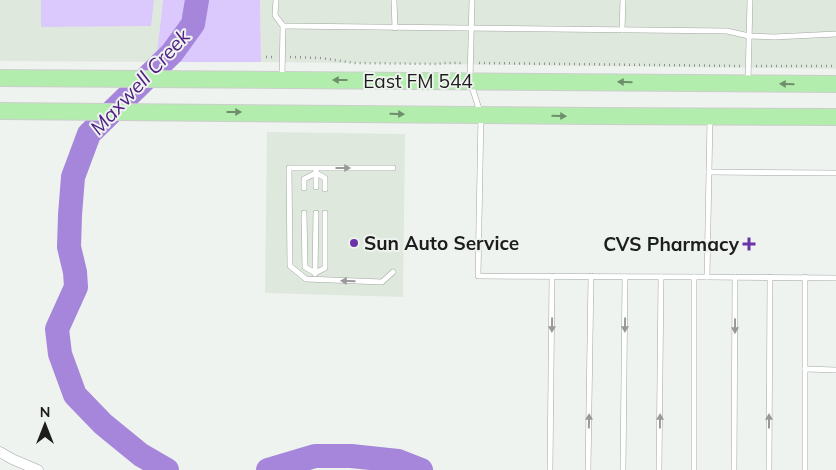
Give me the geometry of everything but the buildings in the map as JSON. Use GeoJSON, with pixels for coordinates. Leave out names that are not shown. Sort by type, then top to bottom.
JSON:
{"type":"FeatureCollection","features":[{"type":"Feature","properties":{"kind":"main road","name":"East FM 544"},"geometry":{"type":"LineString","coordinates":[[0,78],[836,84]]}},
{"type":"Feature","properties":{"kind":"main road","name":"East FM 544"},"geometry":{"type":"LineString","coordinates":[[0,111],[836,117]]}},
{"type":"Feature","properties":{"kind":"street"},"geometry":{"type":"LineString","coordinates":[[0,452],[38,470]]}},
{"type":"Feature","properties":{"kind":"lane"},"geometry":{"type":"LineString","coordinates":[[276,0],[275,15],[283,26],[282,80]]}},
{"type":"Feature","properties":{"kind":"lane"},"geometry":{"type":"LineString","coordinates":[[394,0],[395,28]]}},
{"type":"Feature","properties":{"kind":"lane"},"geometry":{"type":"LineString","coordinates":[[472,0],[470,81],[482,115],[478,276],[836,278]]}},
{"type":"Feature","properties":{"kind":"lane"},"geometry":{"type":"LineString","coordinates":[[622,30],[623,0]]}},
{"type":"Feature","properties":{"kind":"lane"},"geometry":{"type":"LineString","coordinates":[[748,84],[750,0]]}},
{"type":"Feature","properties":{"kind":"lane"},"geometry":{"type":"LineString","coordinates":[[283,26],[727,31],[749,36],[836,34]]}},
{"type":"Feature","properties":{"kind":"lane"},"geometry":{"type":"LineString","coordinates":[[707,277],[710,116]]}},
{"type":"Feature","properties":{"kind":"lane"},"geometry":{"type":"LineString","coordinates":[[393,168],[316,170],[289,168],[290,266],[306,279],[382,282],[393,272]]}},
{"type":"Feature","properties":{"kind":"lane"},"geometry":{"type":"LineString","coordinates":[[316,170],[316,187]]}},
{"type":"Feature","properties":{"kind":"lane"},"geometry":{"type":"LineString","coordinates":[[304,188],[304,179],[316,170]]}},
{"type":"Feature","properties":{"kind":"lane"},"geometry":{"type":"LineString","coordinates":[[316,170],[325,178],[326,189]]}},
{"type":"Feature","properties":{"kind":"lane"},"geometry":{"type":"LineString","coordinates":[[709,172],[836,173]]}},
{"type":"Feature","properties":{"kind":"lane"},"geometry":{"type":"LineString","coordinates":[[304,213],[305,267],[315,273]]}},
{"type":"Feature","properties":{"kind":"lane"},"geometry":{"type":"LineString","coordinates":[[315,279],[316,213]]}},
{"type":"Feature","properties":{"kind":"lane"},"geometry":{"type":"LineString","coordinates":[[315,273],[324,268],[326,213]]}},
{"type":"Feature","properties":{"kind":"lane"},"geometry":{"type":"LineString","coordinates":[[550,470],[552,276]]}},
{"type":"Feature","properties":{"kind":"lane"},"geometry":{"type":"LineString","coordinates":[[588,470],[591,276]]}},
{"type":"Feature","properties":{"kind":"lane"},"geometry":{"type":"LineString","coordinates":[[623,470],[625,277]]}},
{"type":"Feature","properties":{"kind":"lane"},"geometry":{"type":"LineString","coordinates":[[659,470],[661,277]]}},
{"type":"Feature","properties":{"kind":"lane"},"geometry":{"type":"LineString","coordinates":[[694,277],[694,470]]}},
{"type":"Feature","properties":{"kind":"lane"},"geometry":{"type":"LineString","coordinates":[[734,470],[735,277]]}},
{"type":"Feature","properties":{"kind":"lane"},"geometry":{"type":"LineString","coordinates":[[769,470],[770,277]]}},
{"type":"Feature","properties":{"kind":"lane"},"geometry":{"type":"LineString","coordinates":[[805,277],[805,470]]}},
{"type":"Feature","properties":{"kind":"lane"},"geometry":{"type":"LineString","coordinates":[[805,369],[836,370]]}},
{"type":"Feature","properties":{"kind":"path"},"geometry":{"type":"LineString","coordinates":[[266,57],[321,58],[355,63],[836,66]]}},
{"type":"Feature","properties":{"kind":"shaded area"},"geometry":{"type":"Polygon","coordinates":[[[0,0],[163,0],[156,62],[0,61],[0,0]]]}},
{"type":"Feature","properties":{"kind":"shaded area"},"geometry":{"type":"Polygon","coordinates":[[[41,0],[154,0],[151,26],[41,27],[41,0]]]}},
{"type":"Feature","properties":{"kind":"shaded area"},"geometry":{"type":"Polygon","coordinates":[[[163,0],[260,0],[261,62],[156,62],[163,0]]]}},
{"type":"Feature","properties":{"kind":"shaded area"},"geometry":{"type":"Polygon","coordinates":[[[260,0],[836,0],[836,69],[261,62],[260,0]]]}},
{"type":"Feature","properties":{"kind":"shaded area"},"geometry":{"type":"Polygon","coordinates":[[[267,132],[405,134],[403,297],[265,293],[267,132]]]}},
{"type":"Feature","properties":{"kind":"waterway","name":"Maxwell Creek"},"geometry":{"type":"LineString","coordinates":[[167,470],[141,455],[103,424],[75,395],[60,354],[57,329],[76,287],[75,272],[69,247],[73,177],[89,134],[172,53],[193,24],[197,0]]}},
{"type":"Feature","properties":{"kind":"waterway","name":"Maxwell Creek"},"geometry":{"type":"LineString","coordinates":[[268,470],[315,456],[351,456],[398,461],[421,470]]}},
{"type":"Feature","properties":{"kind":"place","name":"Sun Auto Service"},"geometry":{"type":"Point","coordinates":[354,243]}},
{"type":"Feature","properties":{"kind":"place","name":"CVS Pharmacy"},"geometry":{"type":"Point","coordinates":[749,244]}}]}
